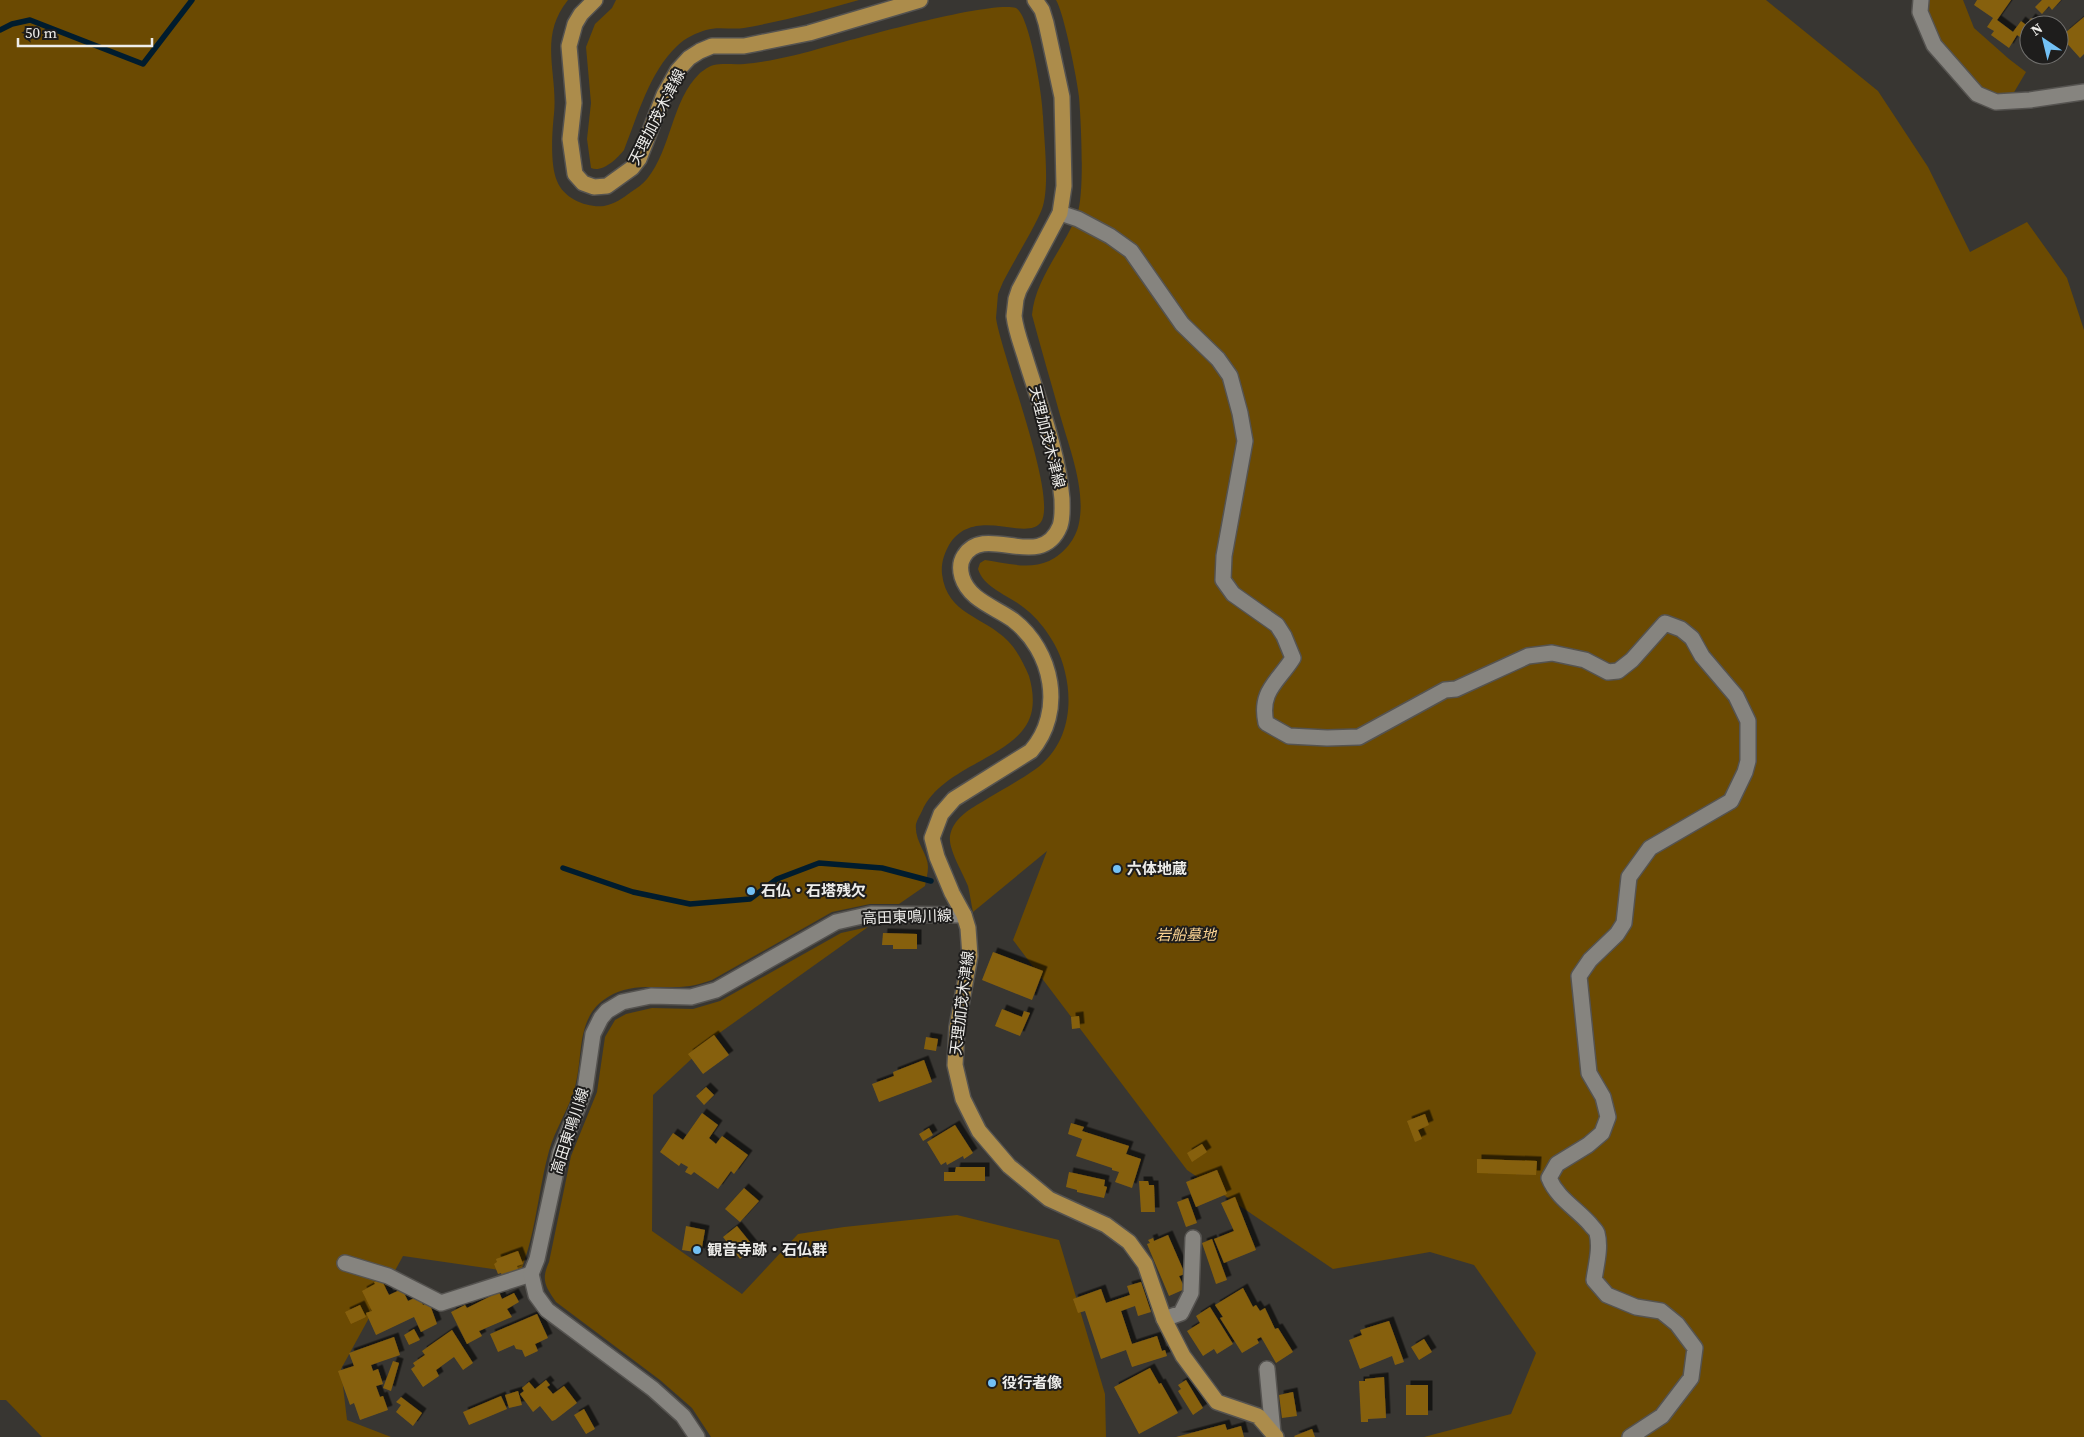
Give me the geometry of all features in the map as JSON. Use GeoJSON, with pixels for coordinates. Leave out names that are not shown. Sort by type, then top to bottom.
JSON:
{"type":"FeatureCollection","features":[{"type":"Feature","properties":{"kind":"main road","name":"天理加茂木津線"},"geometry":{"type":"LineString","coordinates":[[595,0],[585,9],[575,24],[569,46],[574,103],[570,139],[575,174],[583,183],[594,187],[607,186],[632,168],[639,159],[664,96],[678,70],[700,51],[712,46],[744,46],[808,33],[920,0]]}},
{"type":"Feature","properties":{"kind":"main road","name":"天理加茂木津線"},"geometry":{"type":"LineString","coordinates":[[1035,0],[1042,10],[1046,23],[1062,97],[1064,186],[1060,213],[1019,290],[1014,316],[1060,478],[1062,520],[1060,527],[1050,540],[1033,548],[988,543],[976,545],[966,552],[960,571],[966,587],[972,594],[1022,628],[1043,661],[1050,681],[1052,699],[1051,712],[1043,734],[1031,751],[954,799],[937,821],[932,838],[937,857],[952,893],[964,915],[968,928],[970,956],[957,1027],[955,1065],[962,1099],[979,1131],[1009,1166],[1049,1199],[1106,1225],[1129,1242],[1145,1264],[1164,1319],[1183,1356],[1217,1402],[1258,1416],[1275,1435]]}},
{"type":"Feature","properties":{"kind":"street"},"geometry":{"type":"LineString","coordinates":[[1921,0],[1920,12],[1934,45],[1977,94],[1996,102],[2030,100],[2084,92]]}},
{"type":"Feature","properties":{"kind":"street"},"geometry":{"type":"LineString","coordinates":[[1060,213],[1078,219],[1110,236],[1131,251],[1182,324],[1218,359],[1230,376],[1240,413],[1245,442],[1224,556],[1223,580],[1233,594],[1277,625],[1293,658],[1286,670],[1269,688],[1264,701],[1266,723],[1289,736],[1359,737],[1445,690],[1456,689],[1528,656],[1552,653],[1585,660],[1608,672],[1618,671],[1632,660],[1665,623],[1681,629],[1692,638],[1702,656],[1736,696],[1748,721],[1748,761],[1745,772],[1731,801],[1650,848],[1630,877],[1624,922],[1617,934],[1590,960],[1579,976],[1589,1073],[1603,1098],[1608,1117],[1602,1133],[1588,1146],[1557,1164],[1549,1178],[1561,1197],[1580,1213],[1597,1232],[1598,1255],[1594,1280],[1607,1295],[1636,1307],[1661,1311],[1676,1324],[1695,1348],[1691,1378],[1662,1416],[1630,1437]]}},
{"type":"Feature","properties":{"kind":"street","name":"高田東鳴川線"},"geometry":{"type":"LineString","coordinates":[[531,1274],[537,1259],[560,1153],[585,1089],[593,1034],[607,1011],[622,1002],[651,996],[691,997],[716,990],[836,922],[871,914],[964,915]]}},
{"type":"Feature","properties":{"kind":"street"},"geometry":{"type":"LineString","coordinates":[[1164,1319],[1181,1313],[1192,1293],[1193,1238]]}},
{"type":"Feature","properties":{"kind":"street"},"geometry":{"type":"LineString","coordinates":[[344,1263],[388,1276],[441,1303],[531,1274],[536,1295],[547,1310],[653,1389],[683,1416],[697,1437]]}},
{"type":"Feature","properties":{"kind":"street"},"geometry":{"type":"LineString","coordinates":[[1267,1370],[1275,1435]]}},
{"type":"Feature","properties":{"kind":"green space"},"geometry":{"type":"Polygon","coordinates":[[[0,0],[568,0],[559,14],[551,42],[555,99],[552,139],[553,166],[557,181],[565,193],[584,204],[597,206],[608,205],[619,200],[647,179],[662,153],[677,111],[690,84],[700,73],[712,66],[775,60],[953,14],[1002,7],[1016,8],[1026,25],[1031,41],[1042,107],[1046,189],[1038,218],[1007,273],[998,294],[996,318],[1036,456],[1042,485],[1044,508],[1041,522],[1034,527],[1024,529],[985,525],[972,527],[960,533],[947,548],[942,570],[945,588],[951,598],[968,614],[1008,641],[1023,662],[1029,676],[1033,697],[1032,710],[1026,726],[1014,739],[964,770],[932,795],[916,824],[917,836],[927,862],[928,869],[925,886],[899,904],[870,904],[832,912],[712,980],[690,986],[627,989],[608,997],[597,1005],[585,1026],[575,1087],[549,1151],[530,1243],[520,1273],[403,1256],[341,1369],[347,1420],[391,1437],[42,1437],[6,1400],[0,1400],[0,0]]]}},
{"type":"Feature","properties":{"kind":"green space"},"geometry":{"type":"Polygon","coordinates":[[[616,0],[859,0],[802,16],[759,25],[711,29],[687,38],[667,57],[659,69],[645,95],[624,150],[609,164],[600,169],[595,169],[591,168],[587,139],[591,103],[586,47],[595,24],[612,8],[616,0]]]}},
{"type":"Feature","properties":{"kind":"green space","name":"岩船墓地"},"geometry":{"type":"Polygon","coordinates":[[[1056,0],[1766,0],[1878,91],[1928,167],[1970,252],[2027,222],[2067,278],[2084,330],[2084,1437],[1424,1437],[1511,1414],[1536,1353],[1474,1265],[1430,1252],[1333,1269],[1187,1170],[1013,940],[1047,851],[973,912],[968,886],[951,847],[950,836],[954,825],[977,805],[1043,763],[1058,744],[1063,733],[1068,709],[1067,684],[1063,663],[1050,636],[1030,613],[985,581],[978,569],[980,563],[985,560],[1025,565],[1041,564],[1049,561],[1060,554],[1075,535],[1081,510],[1076,468],[1032,315],[1038,289],[1077,215],[1081,191],[1082,157],[1079,97],[1066,32],[1056,0]]]}},
{"type":"Feature","properties":{"kind":"green space"},"geometry":{"type":"Polygon","coordinates":[[[1926,0],[1963,0],[1974,28],[2026,72],[2013,94],[1999,96],[1990,94],[1964,71],[1943,46],[1929,24],[1926,14],[1926,0]]]}},
{"type":"Feature","properties":{"kind":"green space"},"geometry":{"type":"Polygon","coordinates":[[[868,927],[718,1034],[653,1095],[652,1231],[742,1294],[798,1234],[957,1215],[1059,1240],[1105,1394],[1106,1437],[711,1437],[692,1408],[660,1380],[556,1302],[549,1292],[545,1283],[545,1274],[571,1156],[597,1092],[605,1037],[615,1020],[626,1014],[652,1008],[693,1009],[720,1001],[841,933],[868,927]]]}},
{"type":"Feature","properties":{"kind":"building"},"geometry":{"type":"Polygon","coordinates":[[[1977,0],[2011,0],[1997,20],[2013,32],[2019,24],[2019,36],[2017,35],[2009,48],[1991,35],[1994,31],[1987,27],[1993,18],[1974,5],[1977,0]]]}},
{"type":"Feature","properties":{"kind":"building"},"geometry":{"type":"Polygon","coordinates":[[[2042,0],[2061,0],[2052,10],[2049,6],[2042,14],[2035,7],[2042,0]]]}},
{"type":"Feature","properties":{"kind":"building"},"geometry":{"type":"Polygon","coordinates":[[[2084,17],[2084,54],[2080,58],[2069,46],[2069,30],[2084,17]]]}},
{"type":"Feature","properties":{"kind":"building"},"geometry":{"type":"Polygon","coordinates":[[[883,933],[917,934],[917,949],[893,949],[893,945],[882,945],[883,933]]]}},
{"type":"Feature","properties":{"kind":"building"},"geometry":{"type":"Polygon","coordinates":[[[993,952],[1043,971],[1032,1000],[982,980],[993,952]]]}},
{"type":"Feature","properties":{"kind":"building"},"geometry":{"type":"Polygon","coordinates":[[[1002,1009],[1022,1017],[1024,1011],[1030,1013],[1020,1036],[995,1026],[1002,1009]]]}},
{"type":"Feature","properties":{"kind":"building"},"geometry":{"type":"Polygon","coordinates":[[[1079,1016],[1080,1028],[1072,1029],[1071,1017],[1079,1016]]]}},
{"type":"Feature","properties":{"kind":"building"},"geometry":{"type":"Polygon","coordinates":[[[714,1035],[729,1055],[703,1074],[688,1054],[714,1035]]]}},
{"type":"Feature","properties":{"kind":"building"},"geometry":{"type":"Polygon","coordinates":[[[926,1037],[938,1039],[936,1051],[924,1049],[926,1037]]]}},
{"type":"Feature","properties":{"kind":"building"},"geometry":{"type":"Polygon","coordinates":[[[924,1060],[932,1082],[879,1102],[872,1084],[894,1076],[893,1072],[924,1060]]]}},
{"type":"Feature","properties":{"kind":"building"},"geometry":{"type":"Polygon","coordinates":[[[706,1087],[714,1095],[704,1105],[696,1096],[706,1087]]]}},
{"type":"Feature","properties":{"kind":"building"},"geometry":{"type":"Polygon","coordinates":[[[702,1113],[718,1125],[709,1138],[716,1144],[722,1136],[748,1155],[734,1174],[731,1171],[718,1189],[694,1172],[691,1175],[685,1172],[688,1167],[681,1163],[679,1166],[660,1152],[673,1133],[683,1140],[702,1113]]]}},
{"type":"Feature","properties":{"kind":"building"},"geometry":{"type":"Polygon","coordinates":[[[1425,1114],[1429,1125],[1418,1130],[1422,1139],[1415,1142],[1407,1121],[1425,1114]]]}},
{"type":"Feature","properties":{"kind":"building"},"geometry":{"type":"Polygon","coordinates":[[[1071,1123],[1084,1127],[1082,1131],[1129,1146],[1126,1154],[1141,1159],[1132,1188],[1115,1182],[1119,1172],[1112,1170],[1112,1168],[1076,1156],[1082,1139],[1068,1134],[1071,1123]]]}},
{"type":"Feature","properties":{"kind":"building"},"geometry":{"type":"Polygon","coordinates":[[[955,1125],[973,1153],[964,1159],[963,1156],[947,1165],[946,1162],[941,1165],[927,1142],[955,1125]]]}},
{"type":"Feature","properties":{"kind":"building"},"geometry":{"type":"Polygon","coordinates":[[[929,1128],[933,1135],[923,1141],[919,1134],[929,1128]]]}},
{"type":"Feature","properties":{"kind":"building"},"geometry":{"type":"Polygon","coordinates":[[[1202,1144],[1207,1152],[1192,1162],[1187,1153],[1202,1144]]]}},
{"type":"Feature","properties":{"kind":"building"},"geometry":{"type":"Polygon","coordinates":[[[1477,1159],[1537,1161],[1536,1175],[1477,1173],[1477,1159]]]}},
{"type":"Feature","properties":{"kind":"building"},"geometry":{"type":"Polygon","coordinates":[[[956,1167],[985,1167],[985,1181],[944,1181],[944,1172],[955,1172],[956,1167]]]}},
{"type":"Feature","properties":{"kind":"building"},"geometry":{"type":"Polygon","coordinates":[[[1217,1170],[1227,1194],[1196,1207],[1186,1182],[1217,1170]]]}},
{"type":"Feature","properties":{"kind":"building"},"geometry":{"type":"Polygon","coordinates":[[[1069,1172],[1105,1180],[1104,1186],[1107,1187],[1104,1198],[1077,1192],[1077,1190],[1066,1187],[1069,1172]]]}},
{"type":"Feature","properties":{"kind":"building"},"geometry":{"type":"Polygon","coordinates":[[[1139,1181],[1148,1181],[1149,1185],[1154,1185],[1155,1212],[1141,1212],[1139,1181]]]}},
{"type":"Feature","properties":{"kind":"building"},"geometry":{"type":"Polygon","coordinates":[[[744,1188],[759,1201],[740,1222],[725,1209],[744,1188]]]}},
{"type":"Feature","properties":{"kind":"building"},"geometry":{"type":"Polygon","coordinates":[[[1235,1197],[1256,1250],[1224,1263],[1214,1239],[1234,1231],[1221,1203],[1235,1197]]]}},
{"type":"Feature","properties":{"kind":"building"},"geometry":{"type":"Polygon","coordinates":[[[1188,1198],[1197,1223],[1186,1227],[1177,1202],[1188,1198]]]}},
{"type":"Feature","properties":{"kind":"building"},"geometry":{"type":"Polygon","coordinates":[[[686,1226],[705,1230],[701,1253],[682,1250],[686,1226]]]}},
{"type":"Feature","properties":{"kind":"building"},"geometry":{"type":"Polygon","coordinates":[[[737,1226],[754,1247],[740,1259],[723,1237],[737,1226]]]}},
{"type":"Feature","properties":{"kind":"building"},"geometry":{"type":"Polygon","coordinates":[[[1168,1235],[1185,1274],[1179,1276],[1185,1289],[1169,1296],[1147,1244],[1150,1243],[1148,1240],[1153,1238],[1154,1241],[1168,1235]]]}},
{"type":"Feature","properties":{"kind":"building"},"geometry":{"type":"Polygon","coordinates":[[[1212,1239],[1227,1280],[1216,1284],[1202,1243],[1212,1239]]]}},
{"type":"Feature","properties":{"kind":"building"},"geometry":{"type":"Polygon","coordinates":[[[518,1251],[523,1264],[517,1266],[518,1269],[502,1276],[501,1273],[498,1274],[494,1264],[497,1262],[496,1259],[518,1251]]]}},
{"type":"Feature","properties":{"kind":"building"},"geometry":{"type":"Polygon","coordinates":[[[381,1279],[389,1295],[402,1289],[408,1301],[419,1296],[423,1305],[429,1302],[437,1324],[421,1332],[414,1317],[376,1335],[366,1313],[372,1311],[362,1291],[381,1279]]]}},
{"type":"Feature","properties":{"kind":"building"},"geometry":{"type":"Polygon","coordinates":[[[1141,1282],[1151,1312],[1138,1316],[1135,1306],[1121,1311],[1132,1344],[1157,1336],[1162,1351],[1165,1350],[1167,1356],[1132,1367],[1126,1350],[1101,1359],[1085,1311],[1078,1313],[1073,1299],[1101,1289],[1106,1303],[1130,1295],[1127,1286],[1141,1282]]]}},
{"type":"Feature","properties":{"kind":"building"},"geometry":{"type":"Polygon","coordinates":[[[1243,1288],[1253,1307],[1256,1305],[1260,1311],[1265,1308],[1275,1329],[1278,1328],[1293,1352],[1276,1363],[1261,1337],[1257,1339],[1259,1343],[1242,1353],[1220,1318],[1223,1317],[1215,1305],[1243,1288]]]}},
{"type":"Feature","properties":{"kind":"building"},"geometry":{"type":"Polygon","coordinates":[[[499,1292],[502,1299],[514,1293],[519,1302],[507,1309],[512,1317],[479,1331],[482,1336],[467,1344],[451,1312],[465,1305],[467,1308],[499,1292]]]}},
{"type":"Feature","properties":{"kind":"building"},"geometry":{"type":"Polygon","coordinates":[[[360,1305],[366,1317],[351,1324],[345,1312],[360,1305]]]}},
{"type":"Feature","properties":{"kind":"building"},"geometry":{"type":"Polygon","coordinates":[[[1210,1307],[1233,1344],[1217,1354],[1214,1349],[1203,1356],[1187,1331],[1200,1323],[1196,1316],[1210,1307]]]}},
{"type":"Feature","properties":{"kind":"building"},"geometry":{"type":"Polygon","coordinates":[[[537,1314],[548,1338],[535,1344],[538,1351],[525,1357],[522,1350],[516,1349],[514,1345],[498,1352],[490,1334],[537,1314]]]}},
{"type":"Feature","properties":{"kind":"building"},"geometry":{"type":"Polygon","coordinates":[[[1389,1321],[1404,1362],[1395,1365],[1392,1356],[1360,1369],[1349,1340],[1362,1335],[1360,1330],[1389,1321]]]}},
{"type":"Feature","properties":{"kind":"building"},"geometry":{"type":"Polygon","coordinates":[[[414,1329],[420,1340],[409,1345],[404,1335],[414,1329]]]}},
{"type":"Feature","properties":{"kind":"building"},"geometry":{"type":"Polygon","coordinates":[[[452,1330],[473,1363],[463,1370],[454,1357],[436,1370],[439,1376],[423,1387],[411,1369],[415,1366],[413,1363],[425,1355],[422,1351],[452,1330]]]}},
{"type":"Feature","properties":{"kind":"building"},"geometry":{"type":"Polygon","coordinates":[[[394,1337],[400,1355],[371,1365],[373,1371],[378,1369],[383,1384],[376,1386],[380,1397],[383,1396],[388,1410],[360,1420],[354,1403],[350,1405],[338,1371],[354,1366],[349,1353],[394,1337]]]}},
{"type":"Feature","properties":{"kind":"building"},"geometry":{"type":"Polygon","coordinates":[[[1424,1339],[1432,1352],[1419,1360],[1411,1347],[1424,1339]]]}},
{"type":"Feature","properties":{"kind":"building"},"geometry":{"type":"Polygon","coordinates":[[[393,1361],[399,1363],[391,1391],[383,1388],[393,1361]]]}},
{"type":"Feature","properties":{"kind":"building"},"geometry":{"type":"Polygon","coordinates":[[[1150,1368],[1178,1413],[1139,1434],[1114,1387],[1150,1368]]]}},
{"type":"Feature","properties":{"kind":"building"},"geometry":{"type":"Polygon","coordinates":[[[1384,1377],[1386,1418],[1368,1419],[1368,1422],[1361,1422],[1359,1381],[1384,1377]]]}},
{"type":"Feature","properties":{"kind":"building"},"geometry":{"type":"Polygon","coordinates":[[[546,1380],[550,1385],[547,1387],[553,1394],[564,1386],[577,1403],[552,1421],[540,1406],[533,1412],[520,1394],[524,1391],[522,1388],[529,1382],[535,1389],[546,1380]]]}},
{"type":"Feature","properties":{"kind":"building"},"geometry":{"type":"Polygon","coordinates":[[[1186,1380],[1203,1408],[1193,1415],[1178,1391],[1181,1389],[1178,1385],[1186,1380]]]}},
{"type":"Feature","properties":{"kind":"building"},"geometry":{"type":"Polygon","coordinates":[[[1406,1385],[1428,1385],[1428,1415],[1406,1415],[1406,1385]]]}},
{"type":"Feature","properties":{"kind":"building"},"geometry":{"type":"Polygon","coordinates":[[[518,1391],[522,1405],[509,1408],[505,1395],[518,1391]]]}},
{"type":"Feature","properties":{"kind":"building"},"geometry":{"type":"Polygon","coordinates":[[[1293,1392],[1297,1416],[1282,1418],[1279,1395],[1293,1392]]]}},
{"type":"Feature","properties":{"kind":"building"},"geometry":{"type":"Polygon","coordinates":[[[501,1396],[507,1409],[469,1425],[463,1412],[501,1396]]]}},
{"type":"Feature","properties":{"kind":"building"},"geometry":{"type":"Polygon","coordinates":[[[401,1397],[422,1413],[413,1426],[396,1412],[401,1405],[396,1402],[401,1397]]]}},
{"type":"Feature","properties":{"kind":"building"},"geometry":{"type":"Polygon","coordinates":[[[584,1409],[595,1429],[586,1434],[574,1415],[584,1409]]]}},
{"type":"Feature","properties":{"kind":"building"},"geometry":{"type":"Polygon","coordinates":[[[1225,1424],[1227,1430],[1241,1426],[1244,1437],[1176,1437],[1225,1424]]]}},
{"type":"Feature","properties":{"kind":"building"},"geometry":{"type":"Polygon","coordinates":[[[1312,1429],[1315,1437],[1294,1436],[1312,1429]]]}},
{"type":"Feature","properties":{"kind":"waterway"},"geometry":{"type":"LineString","coordinates":[[0,30],[12,24],[30,20],[143,64],[192,0]]}},
{"type":"Feature","properties":{"kind":"waterway"},"geometry":{"type":"LineString","coordinates":[[563,868],[633,892],[690,904],[750,899],[777,879],[819,863],[882,868],[931,881]]}},
{"type":"Feature","properties":{"kind":"place","name":"六体地蔵"},"geometry":{"type":"Point","coordinates":[1117,869]}},
{"type":"Feature","properties":{"kind":"place","name":"石仏・石塔残欠"},"geometry":{"type":"Point","coordinates":[751,891]}},
{"type":"Feature","properties":{"kind":"place","name":"観音寺跡・石仏群"},"geometry":{"type":"Point","coordinates":[697,1250]}},
{"type":"Feature","properties":{"kind":"place","name":"役行者像"},"geometry":{"type":"Point","coordinates":[992,1383]}}]}
